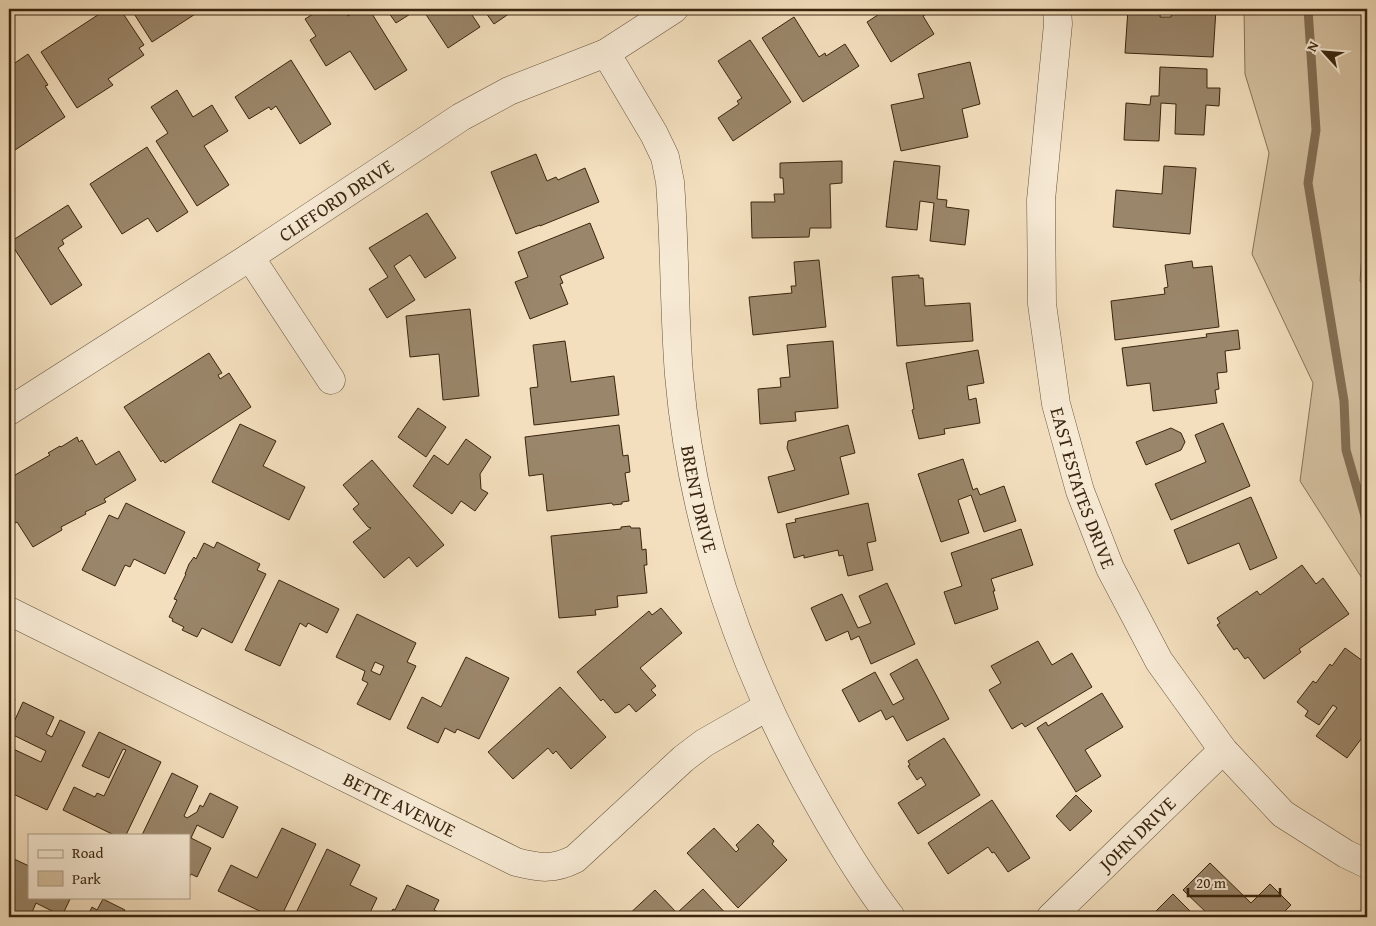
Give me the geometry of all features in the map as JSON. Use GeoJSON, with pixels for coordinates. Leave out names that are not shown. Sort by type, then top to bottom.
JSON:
{"type":"FeatureCollection","features":[{"type":"Feature","properties":{"kind":"street","name":"CLIFFORD DRIVE"},"geometry":{"type":"LineString","coordinates":[[9,411],[250,257],[461,117],[509,91],[606,53],[674,9]]}},
{"type":"Feature","properties":{"kind":"street","name":"EAST ESTATES DRIVE"},"geometry":{"type":"LineString","coordinates":[[1057,9],[1058,24],[1041,200],[1042,304],[1056,404],[1080,491],[1110,568],[1159,660],[1223,750],[1283,814],[1346,854],[1367,864]]}},
{"type":"Feature","properties":{"kind":"street","name":"BRENT DRIVE"},"geometry":{"type":"LineString","coordinates":[[606,53],[654,134],[665,157],[670,182],[679,376],[687,443],[705,530],[720,584],[767,707],[802,776],[842,846],[891,917]]}},
{"type":"Feature","properties":{"kind":"street"},"geometry":{"type":"LineString","coordinates":[[250,257],[331,380]]}},
{"type":"Feature","properties":{"kind":"street","name":"BETTE AVENUE"},"geometry":{"type":"LineString","coordinates":[[9,611],[516,862],[539,867],[561,866],[575,859],[683,760],[704,744],[767,707]]}},
{"type":"Feature","properties":{"kind":"street","name":"JOHN DRIVE"},"geometry":{"type":"LineString","coordinates":[[1051,917],[1223,750]]}},
{"type":"Feature","properties":{"kind":"green space"},"geometry":{"type":"Polygon","coordinates":[[[1244,9],[1367,9],[1367,186],[1360,281],[1367,290],[1367,586],[1300,481],[1313,383],[1252,254],[1269,153],[1245,74],[1244,9]]]}},
{"type":"Feature","properties":{"kind":"building"},"geometry":{"type":"Polygon","coordinates":[[[107,9],[120,9],[144,45],[139,48],[144,55],[108,79],[113,85],[77,108],[41,52],[107,9]]]}},
{"type":"Feature","properties":{"kind":"building"},"geometry":{"type":"Polygon","coordinates":[[[131,9],[203,9],[152,42],[131,9]]]}},
{"type":"Feature","properties":{"kind":"building"},"geometry":{"type":"Polygon","coordinates":[[[321,9],[343,9],[348,16],[360,9],[369,9],[407,70],[375,90],[350,51],[326,66],[310,40],[316,36],[305,19],[321,9]]]}},
{"type":"Feature","properties":{"kind":"building"},"geometry":{"type":"Polygon","coordinates":[[[386,9],[468,9],[480,27],[448,48],[423,10],[417,14],[415,11],[396,23],[386,9]]]}},
{"type":"Feature","properties":{"kind":"building"},"geometry":{"type":"Polygon","coordinates":[[[483,9],[516,9],[494,24],[483,9]]]}},
{"type":"Feature","properties":{"kind":"building"},"geometry":{"type":"Polygon","coordinates":[[[887,9],[935,9],[923,16],[934,34],[891,62],[867,22],[887,9]]]}},
{"type":"Feature","properties":{"kind":"building"},"geometry":{"type":"Polygon","coordinates":[[[1128,9],[1161,9],[1160,17],[1171,17],[1172,11],[1177,9],[1216,9],[1213,57],[1125,53],[1128,9]]]}},
{"type":"Feature","properties":{"kind":"building"},"geometry":{"type":"Polygon","coordinates":[[[794,17],[819,57],[825,53],[826,56],[845,44],[859,66],[803,102],[762,38],[794,17]]]}},
{"type":"Feature","properties":{"kind":"building"},"geometry":{"type":"Polygon","coordinates":[[[750,40],[791,102],[733,141],[718,118],[739,104],[737,101],[742,98],[718,61],[750,40]]]}},
{"type":"Feature","properties":{"kind":"building"},"geometry":{"type":"Polygon","coordinates":[[[28,54],[48,85],[45,86],[65,117],[9,154],[9,67],[28,54]]]}},
{"type":"Feature","properties":{"kind":"building"},"geometry":{"type":"Polygon","coordinates":[[[291,60],[331,124],[300,144],[276,106],[271,110],[269,107],[249,119],[235,97],[291,60]]]}},
{"type":"Feature","properties":{"kind":"building"},"geometry":{"type":"Polygon","coordinates":[[[970,62],[980,104],[962,109],[968,137],[901,151],[891,105],[924,98],[918,74],[970,62]]]}},
{"type":"Feature","properties":{"kind":"building"},"geometry":{"type":"Polygon","coordinates":[[[1160,67],[1207,69],[1207,88],[1220,88],[1219,106],[1206,105],[1204,135],[1175,134],[1176,104],[1161,103],[1159,141],[1124,140],[1126,103],[1150,105],[1151,96],[1159,96],[1160,67]]]}},
{"type":"Feature","properties":{"kind":"building"},"geometry":{"type":"Polygon","coordinates":[[[177,90],[193,117],[212,105],[228,131],[204,146],[229,185],[197,206],[156,141],[168,133],[151,107],[177,90]]]}},
{"type":"Feature","properties":{"kind":"building"},"geometry":{"type":"Polygon","coordinates":[[[147,147],[188,212],[157,232],[148,218],[122,234],[90,184],[147,147]]]}},
{"type":"Feature","properties":{"kind":"building"},"geometry":{"type":"Polygon","coordinates":[[[536,154],[547,181],[556,177],[558,180],[585,168],[599,202],[516,234],[491,172],[536,154]]]}},
{"type":"Feature","properties":{"kind":"building"},"geometry":{"type":"Polygon","coordinates":[[[842,161],[842,183],[830,184],[831,228],[810,228],[809,237],[752,238],[751,202],[775,202],[774,194],[784,194],[783,178],[780,178],[780,163],[842,161]]]}},
{"type":"Feature","properties":{"kind":"building"},"geometry":{"type":"Polygon","coordinates":[[[894,161],[940,166],[937,199],[947,200],[946,207],[969,210],[965,245],[930,241],[934,203],[920,201],[917,230],[886,227],[894,161]]]}},
{"type":"Feature","properties":{"kind":"building"},"geometry":{"type":"Polygon","coordinates":[[[1164,166],[1196,168],[1190,234],[1113,227],[1116,190],[1162,194],[1164,166]]]}},
{"type":"Feature","properties":{"kind":"building"},"geometry":{"type":"Polygon","coordinates":[[[68,205],[82,227],[62,240],[64,244],[58,248],[82,285],[51,305],[10,242],[68,205]]]}},
{"type":"Feature","properties":{"kind":"building"},"geometry":{"type":"Polygon","coordinates":[[[427,213],[456,258],[425,278],[410,255],[394,266],[415,300],[387,318],[369,289],[388,277],[369,248],[427,213]]]}},
{"type":"Feature","properties":{"kind":"building"},"geometry":{"type":"Polygon","coordinates":[[[590,223],[604,258],[560,276],[563,283],[560,284],[568,304],[530,319],[515,282],[528,277],[518,252],[590,223]]]}},
{"type":"Feature","properties":{"kind":"building"},"geometry":{"type":"Polygon","coordinates":[[[819,260],[826,327],[753,335],[749,297],[792,293],[791,286],[796,286],[794,262],[819,260]]]}},
{"type":"Feature","properties":{"kind":"building"},"geometry":{"type":"Polygon","coordinates":[[[1192,261],[1193,268],[1212,266],[1219,327],[1115,340],[1111,301],[1165,294],[1164,288],[1168,287],[1165,265],[1192,261]]]}},
{"type":"Feature","properties":{"kind":"building"},"geometry":{"type":"Polygon","coordinates":[[[919,275],[919,278],[923,278],[925,306],[970,303],[973,341],[897,346],[892,277],[919,275]]]}},
{"type":"Feature","properties":{"kind":"building"},"geometry":{"type":"Polygon","coordinates":[[[470,309],[479,396],[443,400],[439,354],[410,357],[406,316],[470,309]]]}},
{"type":"Feature","properties":{"kind":"building"},"geometry":{"type":"Polygon","coordinates":[[[1238,330],[1240,349],[1225,351],[1227,372],[1217,373],[1219,389],[1215,390],[1217,403],[1153,411],[1150,383],[1127,386],[1122,348],[1207,337],[1206,334],[1238,330]]]}},
{"type":"Feature","properties":{"kind":"building"},"geometry":{"type":"Polygon","coordinates":[[[565,341],[571,382],[614,376],[619,415],[534,425],[530,388],[538,387],[533,345],[565,341]]]}},
{"type":"Feature","properties":{"kind":"building"},"geometry":{"type":"Polygon","coordinates":[[[833,341],[838,408],[795,412],[796,421],[760,424],[758,389],[781,387],[780,378],[790,377],[787,345],[833,341]]]}},
{"type":"Feature","properties":{"kind":"building"},"geometry":{"type":"Polygon","coordinates":[[[978,350],[984,383],[967,386],[969,400],[976,398],[980,423],[944,429],[945,434],[919,439],[912,410],[914,409],[906,363],[978,350]]]}},
{"type":"Feature","properties":{"kind":"building"},"geometry":{"type":"Polygon","coordinates":[[[209,353],[222,373],[218,375],[220,379],[229,373],[251,407],[165,463],[163,460],[161,462],[124,407],[209,353]]]}},
{"type":"Feature","properties":{"kind":"building"},"geometry":{"type":"Polygon","coordinates":[[[418,408],[446,427],[426,457],[398,437],[418,408]]]}},
{"type":"Feature","properties":{"kind":"building"},"geometry":{"type":"Polygon","coordinates":[[[1223,423],[1250,486],[1171,520],[1155,484],[1206,462],[1195,435],[1223,423]]]}},
{"type":"Feature","properties":{"kind":"building"},"geometry":{"type":"Polygon","coordinates":[[[240,424],[276,441],[263,466],[305,487],[289,520],[212,482],[240,424]]]}},
{"type":"Feature","properties":{"kind":"building"},"geometry":{"type":"Polygon","coordinates":[[[619,425],[623,456],[628,455],[630,472],[625,473],[629,501],[622,502],[622,504],[613,505],[612,503],[547,511],[543,474],[529,476],[525,437],[619,425]]]}},
{"type":"Feature","properties":{"kind":"building"},"geometry":{"type":"Polygon","coordinates":[[[848,425],[855,453],[840,457],[849,494],[778,513],[768,477],[795,470],[787,448],[788,441],[848,425]]]}},
{"type":"Feature","properties":{"kind":"building"},"geometry":{"type":"Polygon","coordinates":[[[1171,428],[1181,433],[1185,442],[1181,450],[1146,465],[1136,442],[1171,428]]]}},
{"type":"Feature","properties":{"kind":"building"},"geometry":{"type":"Polygon","coordinates":[[[77,437],[79,442],[82,440],[96,465],[119,451],[136,480],[104,499],[106,502],[85,512],[86,514],[61,527],[62,530],[33,547],[17,522],[13,524],[9,516],[9,476],[14,473],[15,475],[50,455],[48,453],[77,437]]]}},
{"type":"Feature","properties":{"kind":"building"},"geometry":{"type":"Polygon","coordinates":[[[466,439],[491,457],[480,474],[481,489],[488,493],[475,511],[461,501],[452,514],[413,486],[434,455],[448,465],[466,439]]]}},
{"type":"Feature","properties":{"kind":"building"},"geometry":{"type":"Polygon","coordinates":[[[963,459],[973,490],[977,488],[980,495],[1004,486],[1016,521],[984,532],[971,495],[958,500],[969,533],[941,542],[918,474],[963,459]]]}},
{"type":"Feature","properties":{"kind":"building"},"geometry":{"type":"Polygon","coordinates":[[[372,460],[444,545],[417,567],[409,557],[384,578],[353,542],[371,528],[353,509],[359,504],[343,485],[372,460]]]}},
{"type":"Feature","properties":{"kind":"building"},"geometry":{"type":"Polygon","coordinates":[[[1251,497],[1277,558],[1250,570],[1239,543],[1188,564],[1174,530],[1251,497]]]}},
{"type":"Feature","properties":{"kind":"building"},"geometry":{"type":"Polygon","coordinates":[[[126,503],[185,532],[165,574],[134,559],[130,567],[125,565],[115,586],[82,570],[109,515],[118,519],[126,503]]]}},
{"type":"Feature","properties":{"kind":"building"},"geometry":{"type":"Polygon","coordinates":[[[868,503],[876,541],[867,543],[873,570],[848,576],[843,555],[839,556],[838,550],[804,558],[804,555],[794,558],[786,524],[796,522],[795,519],[868,503]]]}},
{"type":"Feature","properties":{"kind":"building"},"geometry":{"type":"Polygon","coordinates":[[[630,526],[631,528],[640,528],[642,550],[646,549],[647,565],[644,565],[647,593],[617,596],[618,607],[595,610],[596,615],[559,618],[551,536],[621,529],[621,527],[630,526]]]}},
{"type":"Feature","properties":{"kind":"building"},"geometry":{"type":"Polygon","coordinates":[[[1021,529],[1033,565],[991,579],[998,609],[955,624],[944,592],[962,586],[951,553],[1021,529]]]}},
{"type":"Feature","properties":{"kind":"building"},"geometry":{"type":"Polygon","coordinates":[[[217,542],[260,564],[257,570],[266,574],[232,643],[202,628],[197,637],[182,630],[184,627],[172,621],[173,619],[169,617],[177,600],[174,599],[189,564],[194,557],[196,559],[204,543],[214,548],[217,542]]]}},
{"type":"Feature","properties":{"kind":"building"},"geometry":{"type":"Polygon","coordinates":[[[1302,565],[1316,584],[1323,578],[1349,614],[1299,649],[1301,652],[1264,679],[1248,657],[1245,659],[1237,648],[1234,650],[1217,625],[1220,623],[1217,618],[1257,591],[1260,595],[1302,565]]]}},
{"type":"Feature","properties":{"kind":"building"},"geometry":{"type":"Polygon","coordinates":[[[279,580],[339,609],[327,633],[308,623],[306,627],[300,623],[280,666],[245,650],[279,580]]]}},
{"type":"Feature","properties":{"kind":"building"},"geometry":{"type":"Polygon","coordinates":[[[887,583],[915,644],[871,664],[859,636],[851,640],[848,631],[826,641],[811,608],[842,594],[858,628],[871,623],[859,596],[887,583]]]}},
{"type":"Feature","properties":{"kind":"building"},"geometry":{"type":"Polygon","coordinates":[[[661,608],[682,633],[640,668],[656,686],[651,690],[656,695],[636,712],[629,704],[615,713],[603,699],[601,701],[577,672],[649,611],[652,615],[661,608]]]}},
{"type":"Feature","properties":{"kind":"building"},"geometry":{"type":"Polygon","coordinates":[[[357,614],[416,643],[407,662],[416,666],[390,720],[357,704],[368,683],[362,680],[365,671],[336,657],[357,614]],[[375,662],[371,671],[380,675],[384,666],[375,662]]]}},
{"type":"Feature","properties":{"kind":"building"},"geometry":{"type":"Polygon","coordinates":[[[1038,641],[1052,665],[1072,653],[1092,687],[1025,727],[1022,723],[1012,729],[989,690],[1001,683],[991,666],[1038,641]]]}},
{"type":"Feature","properties":{"kind":"building"},"geometry":{"type":"Polygon","coordinates":[[[1345,648],[1367,664],[1367,731],[1347,758],[1316,736],[1337,708],[1333,705],[1319,725],[1305,716],[1308,711],[1297,702],[1313,681],[1316,683],[1330,664],[1332,666],[1345,648]]]}},
{"type":"Feature","properties":{"kind":"building"},"geometry":{"type":"Polygon","coordinates":[[[466,657],[509,678],[479,739],[457,729],[455,733],[445,728],[438,743],[407,728],[422,697],[441,707],[466,657]]]}},
{"type":"Feature","properties":{"kind":"building"},"geometry":{"type":"Polygon","coordinates":[[[917,659],[949,719],[907,741],[893,716],[886,720],[881,710],[859,722],[842,690],[875,672],[893,705],[904,699],[890,674],[917,659]]]}},
{"type":"Feature","properties":{"kind":"building"},"geometry":{"type":"Polygon","coordinates":[[[560,687],[606,737],[571,769],[556,751],[553,754],[548,748],[513,779],[488,752],[560,687]]]}},
{"type":"Feature","properties":{"kind":"building"},"geometry":{"type":"Polygon","coordinates":[[[1102,693],[1123,727],[1085,750],[1101,776],[1076,792],[1037,728],[1046,722],[1048,726],[1102,693]]]}},
{"type":"Feature","properties":{"kind":"building"},"geometry":{"type":"Polygon","coordinates":[[[9,696],[15,699],[9,711],[9,696]]]}},
{"type":"Feature","properties":{"kind":"building"},"geometry":{"type":"Polygon","coordinates":[[[23,702],[54,717],[46,734],[52,737],[60,720],[85,732],[47,810],[9,792],[9,747],[41,762],[46,751],[9,733],[23,702]]]}},
{"type":"Feature","properties":{"kind":"building"},"geometry":{"type":"Polygon","coordinates":[[[99,732],[161,762],[126,834],[112,834],[63,810],[74,787],[95,797],[97,793],[104,796],[126,750],[123,749],[109,778],[82,766],[99,732]]]}},
{"type":"Feature","properties":{"kind":"building"},"geometry":{"type":"Polygon","coordinates":[[[944,738],[980,795],[918,834],[898,803],[926,785],[921,777],[917,780],[908,766],[910,765],[908,761],[944,738]]]}},
{"type":"Feature","properties":{"kind":"building"},"geometry":{"type":"Polygon","coordinates":[[[172,773],[198,786],[184,816],[187,818],[197,812],[200,805],[203,807],[210,793],[238,807],[223,838],[197,825],[191,838],[211,848],[197,877],[191,874],[190,876],[190,834],[142,834],[172,773]]]}},
{"type":"Feature","properties":{"kind":"building"},"geometry":{"type":"Polygon","coordinates":[[[1076,795],[1092,811],[1070,831],[1056,816],[1076,795]]]}},
{"type":"Feature","properties":{"kind":"building"},"geometry":{"type":"Polygon","coordinates":[[[992,800],[1030,858],[1008,872],[994,852],[992,853],[988,847],[948,874],[928,843],[992,800]]]}},
{"type":"Feature","properties":{"kind":"building"},"geometry":{"type":"Polygon","coordinates":[[[758,824],[774,841],[772,844],[787,860],[738,908],[687,853],[714,828],[736,852],[739,849],[736,845],[758,824]]]}},
{"type":"Feature","properties":{"kind":"building"},"geometry":{"type":"Polygon","coordinates":[[[282,828],[316,844],[281,917],[272,917],[218,891],[231,865],[257,878],[282,828]]]}},
{"type":"Feature","properties":{"kind":"building"},"geometry":{"type":"Polygon","coordinates":[[[327,849],[360,865],[350,885],[377,898],[368,917],[294,917],[327,849]]]}},
{"type":"Feature","properties":{"kind":"building"},"geometry":{"type":"Polygon","coordinates":[[[14,859],[28,866],[28,898],[71,898],[62,916],[36,903],[30,917],[9,917],[9,871],[14,859]]]}},
{"type":"Feature","properties":{"kind":"building"},"geometry":{"type":"Polygon","coordinates":[[[1210,863],[1251,903],[1270,884],[1291,905],[1279,917],[1211,917],[1183,890],[1210,863]]]}},
{"type":"Feature","properties":{"kind":"building"},"geometry":{"type":"Polygon","coordinates":[[[407,885],[439,900],[434,910],[443,914],[442,917],[388,917],[393,909],[395,910],[407,885]]]}},
{"type":"Feature","properties":{"kind":"building"},"geometry":{"type":"Polygon","coordinates":[[[703,889],[729,917],[626,917],[655,890],[677,913],[703,889]]]}},
{"type":"Feature","properties":{"kind":"building"},"geometry":{"type":"Polygon","coordinates":[[[1173,894],[1196,917],[1150,917],[1173,894]]]}},
{"type":"Feature","properties":{"kind":"building"},"geometry":{"type":"Polygon","coordinates":[[[103,899],[125,910],[121,917],[87,917],[92,907],[97,910],[103,899]]]}},
{"type":"Feature","properties":{"kind":"waterway"},"geometry":{"type":"LineString","coordinates":[[1308,9],[1316,130],[1308,183],[1344,401],[1346,450],[1367,523]]}}]}
